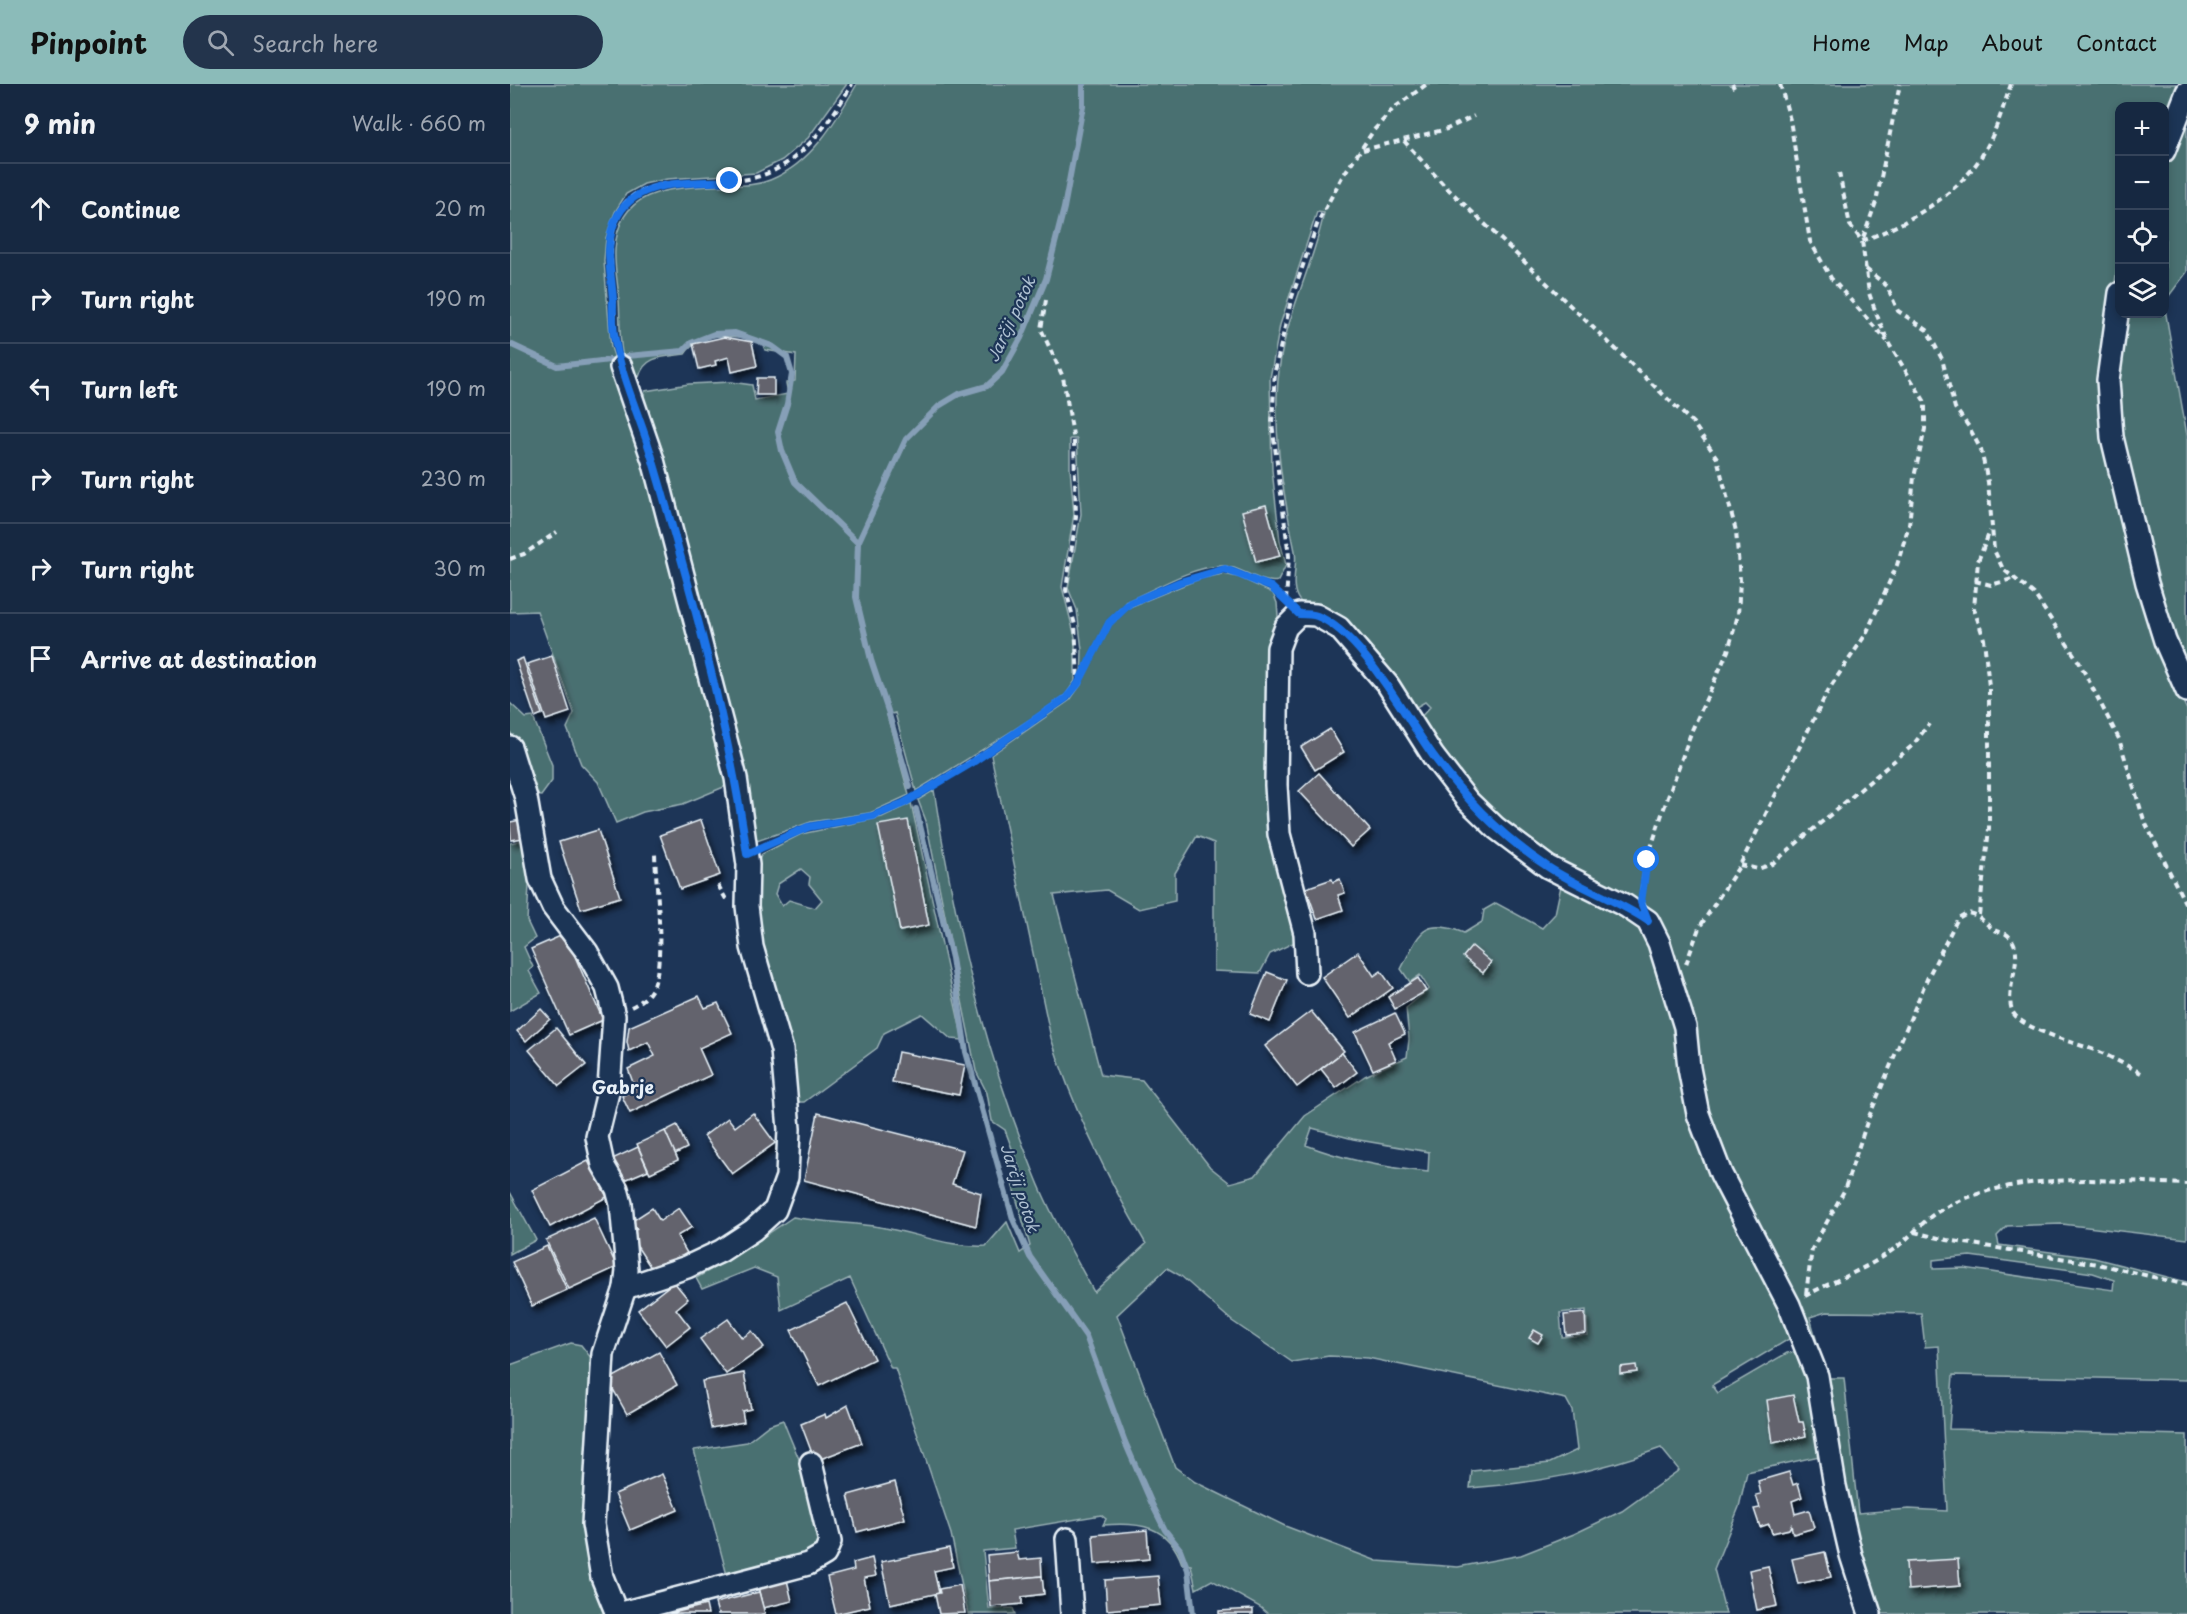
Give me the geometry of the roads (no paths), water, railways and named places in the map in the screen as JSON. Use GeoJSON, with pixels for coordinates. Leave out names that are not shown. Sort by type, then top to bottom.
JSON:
{"type":"FeatureCollection","features":[{"type":"Feature","properties":{"kind":"street"},"geometry":{"type":"LineString","coordinates":[[2169,138],[2187,92]]}},
{"type":"Feature","properties":{"kind":"street"},"geometry":{"type":"LineString","coordinates":[[2117,318],[2108,380],[2112,437],[2147,582],[2165,641],[2187,692]]}},
{"type":"Feature","properties":{"kind":"street"},"geometry":{"type":"LineString","coordinates":[[621,367],[653,460],[680,556],[736,778],[747,854],[747,906],[752,946],[782,1050],[789,1129],[787,1177],[775,1210],[753,1230],[721,1251],[687,1267],[626,1287]]}},
{"type":"Feature","properties":{"kind":"street"},"geometry":{"type":"LineString","coordinates":[[1307,973],[1305,933],[1279,834],[1276,785],[1278,648],[1293,607],[1316,615],[1339,628],[1388,686],[1433,756],[1467,800],[1496,828],[1548,867],[1626,906],[1648,921],[1659,943],[1685,1027],[1689,1068],[1698,1114],[1721,1174],[1798,1300],[1817,1376],[1835,1486],[1851,1555],[1870,1614]]}},
{"type":"Feature","properties":{"kind":"street"},"geometry":{"type":"LineString","coordinates":[[510,747],[526,798],[540,879],[553,907],[587,952],[607,988],[614,1016],[609,1088],[597,1137],[603,1165],[617,1190],[621,1204],[627,1270],[626,1287],[603,1354],[592,1524],[602,1577],[618,1614],[808,1564],[825,1554],[830,1542],[811,1463]]}},
{"type":"Feature","properties":{"kind":"street"},"geometry":{"type":"LineString","coordinates":[[1067,1539],[1072,1614]]}},
{"type":"Feature","properties":{"kind":"waterway","name":"Jarčji potok"},"geometry":{"type":"LineString","coordinates":[[910,787],[871,660],[856,597],[858,543],[906,439],[939,406],[959,394],[987,386],[1002,372],[1021,338],[1046,279],[1064,208],[1083,106],[1083,84]]}},
{"type":"Feature","properties":{"kind":"waterway","name":"Jarčji potok"},"geometry":{"type":"LineString","coordinates":[[627,356],[683,351],[691,343],[714,334],[735,333],[772,346],[787,357],[792,374],[787,404],[778,432],[782,451],[795,482],[858,543]]}},
{"type":"Feature","properties":{"kind":"waterway","name":"Jarčji potok"},"geometry":{"type":"LineString","coordinates":[[510,344],[557,366],[610,360]]}},
{"type":"Feature","properties":{"kind":"waterway","name":"Jarčji potok"},"geometry":{"type":"LineString","coordinates":[[916,809],[952,958],[966,1052],[1013,1219],[1030,1257],[1086,1336],[1125,1442],[1152,1504],[1165,1530],[1180,1549],[1188,1570],[1193,1614]]}},
{"type":"Feature","properties":{"kind":"district","name":"Gabrje"},"geometry":{"type":"Point","coordinates":[623,1088]}}]}
